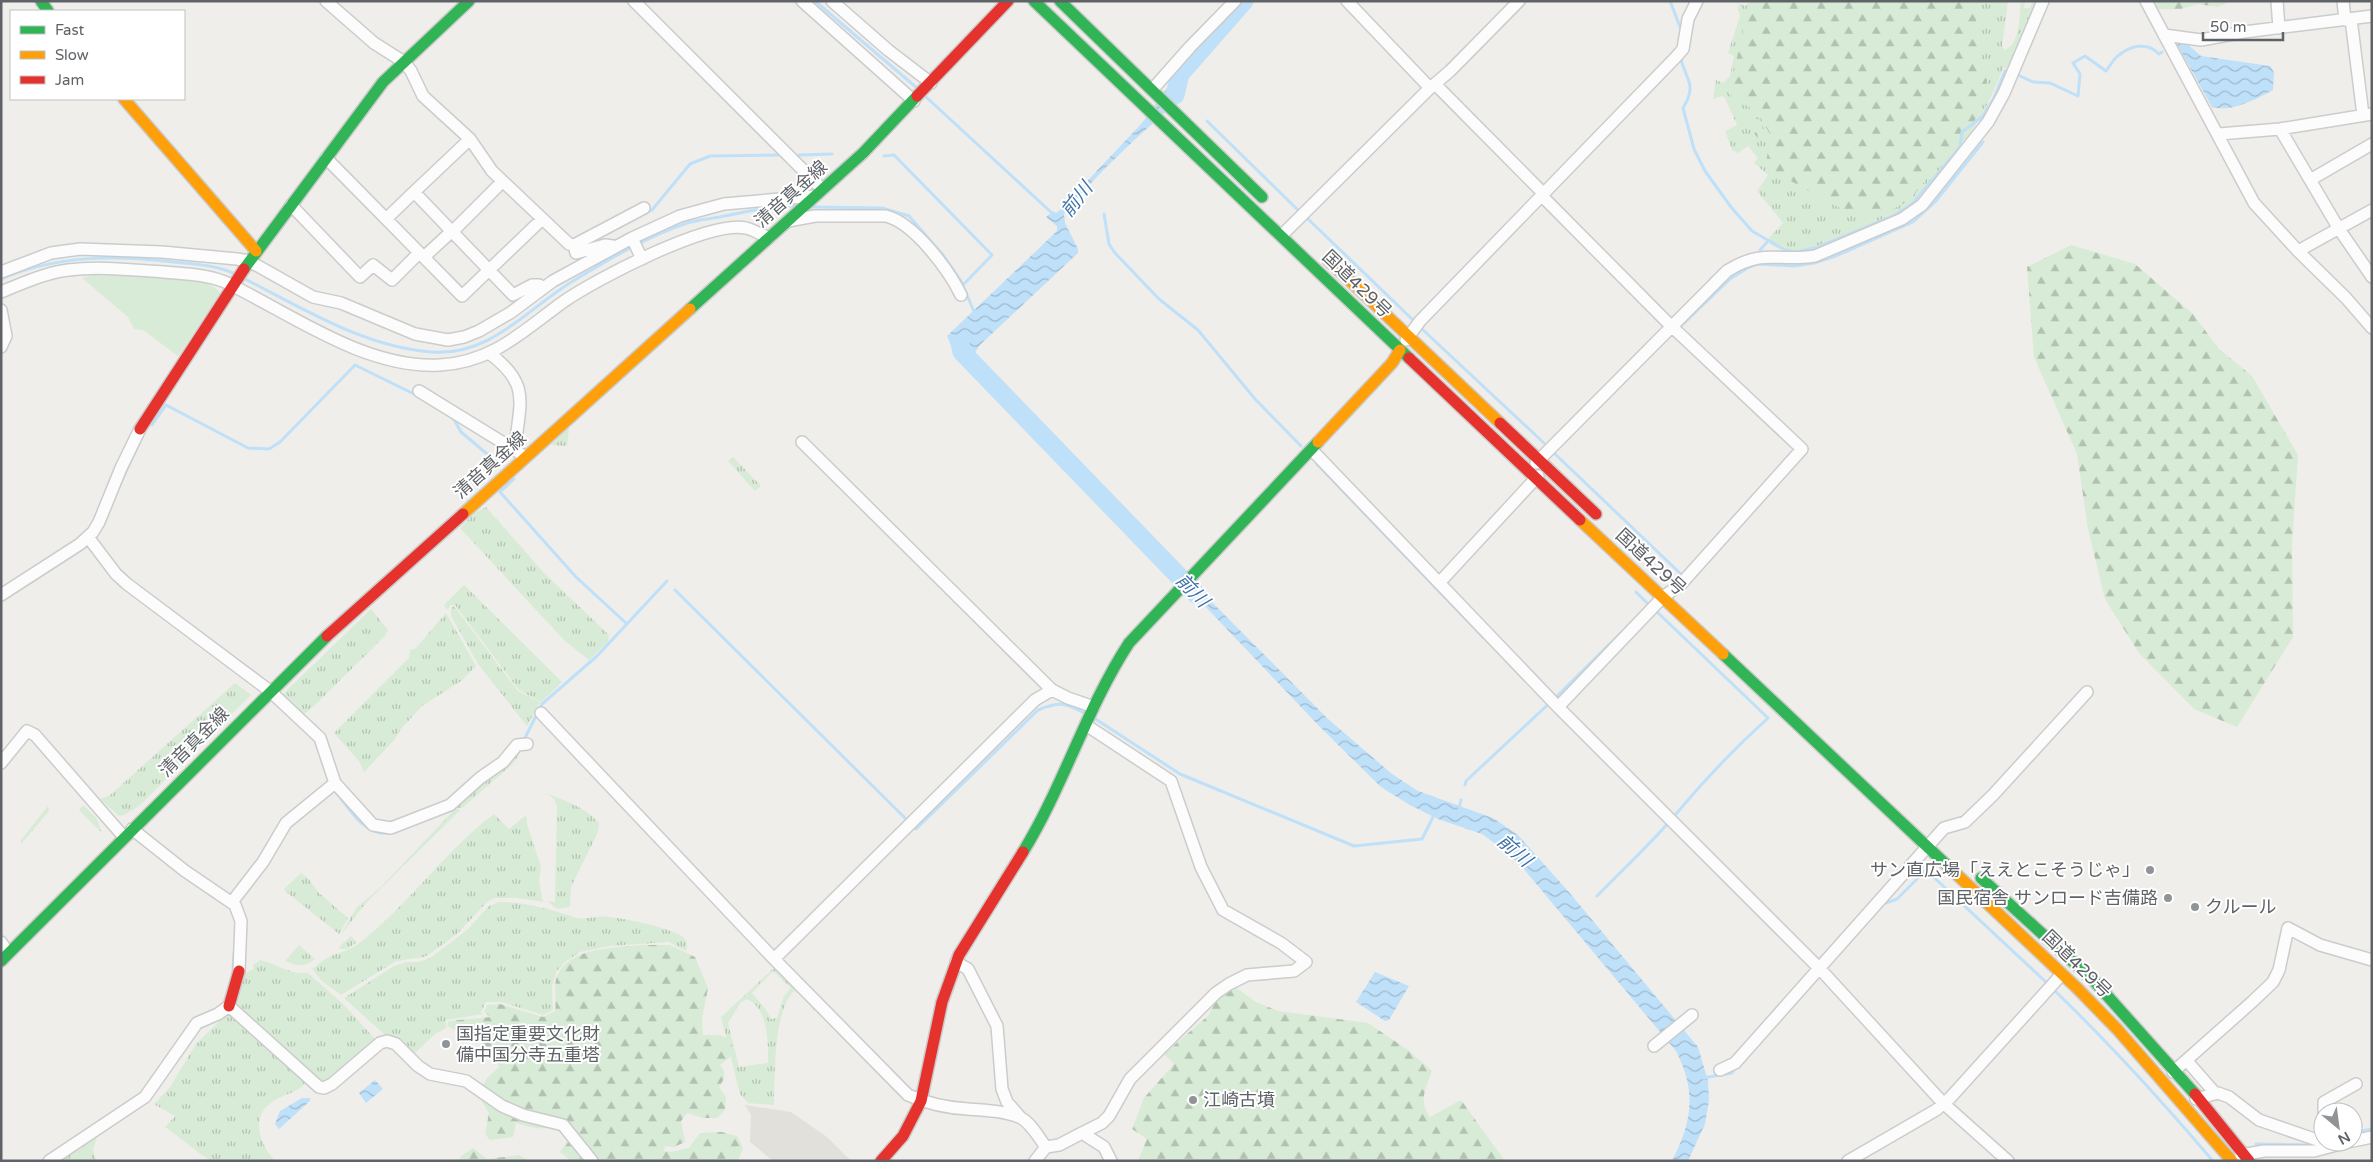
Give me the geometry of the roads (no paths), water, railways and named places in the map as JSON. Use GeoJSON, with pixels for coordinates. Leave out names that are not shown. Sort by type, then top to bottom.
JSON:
{"type":"FeatureCollection","features":[{"type":"Feature","properties":{"kind":"main road"},"geometry":{"type":"LineString","coordinates":[[140,429],[233,283],[384,82],[469,1]]}},
{"type":"Feature","properties":{"kind":"main road","name":"清音真金線"},"geometry":{"type":"LineString","coordinates":[[5,957],[323,640],[815,195],[863,154],[1008,1]]}},
{"type":"Feature","properties":{"kind":"main road","name":"国道429号"},"geometry":{"type":"LineString","coordinates":[[1034,1],[1282,235],[1400,350],[2062,974],[2117,1029],[2162,1080],[2184,1105],[2226,1160]]}},
{"type":"Feature","properties":{"kind":"main road"},"geometry":{"type":"LineString","coordinates":[[1060,1],[1271,206]]}},
{"type":"Feature","properties":{"kind":"main road"},"geometry":{"type":"LineString","coordinates":[[125,100],[256,251]]}},
{"type":"Feature","properties":{"kind":"main road","name":"国道429号"},"geometry":{"type":"LineString","coordinates":[[1321,253],[1603,521]]}},
{"type":"Feature","properties":{"kind":"main road"},"geometry":{"type":"LineString","coordinates":[[881,1161],[903,1136],[921,1101],[942,1002],[956,962],[966,942],[1043,819],[1106,681],[1122,653],[1196,570],[1392,363],[1400,350]]}},
{"type":"Feature","properties":{"kind":"main road","name":"国道429号"},"geometry":{"type":"LineString","coordinates":[[1666,581],[1679,594]]}},
{"type":"Feature","properties":{"kind":"main road","name":"国道429号"},"geometry":{"type":"LineString","coordinates":[[1970,868],[2095,982],[2175,1070],[2246,1158]]}},
{"type":"Feature","properties":{"kind":"main road"},"geometry":{"type":"LineString","coordinates":[[229,1006],[239,971]]}},
{"type":"Feature","properties":{"kind":"street"},"geometry":{"type":"LineString","coordinates":[[326,1],[360,32],[404,62],[424,96],[468,141],[492,171],[575,248],[576,253],[605,245],[616,246]]}},
{"type":"Feature","properties":{"kind":"street"},"geometry":{"type":"LineString","coordinates":[[634,1],[815,195]]}},
{"type":"Feature","properties":{"kind":"street"},"geometry":{"type":"LineString","coordinates":[[802,1],[916,100]]}},
{"type":"Feature","properties":{"kind":"street"},"geometry":{"type":"LineString","coordinates":[[832,1],[929,86]]}},
{"type":"Feature","properties":{"kind":"street"},"geometry":{"type":"LineString","coordinates":[[1154,92],[1190,47],[1235,1]]}},
{"type":"Feature","properties":{"kind":"street"},"geometry":{"type":"LineString","coordinates":[[1346,1],[1542,194],[1672,326],[1802,449],[1679,594],[1663,598],[1554,703]]}},
{"type":"Feature","properties":{"kind":"street"},"geometry":{"type":"LineString","coordinates":[[1282,235],[1519,1]]}},
{"type":"Feature","properties":{"kind":"street"},"geometry":{"type":"LineString","coordinates":[[1400,350],[1420,321],[1676,58],[1683,49],[1688,19],[1697,1]]}},
{"type":"Feature","properties":{"kind":"street"},"geometry":{"type":"LineString","coordinates":[[1439,582],[1532,474],[1672,326],[1727,271],[1749,258],[1815,256],[1914,213],[1988,122],[2004,93],[2043,1]]}},
{"type":"Feature","properties":{"kind":"street"},"geometry":{"type":"LineString","coordinates":[[2146,1],[2219,134],[2254,203],[2298,251],[2346,298],[2372,328]]}},
{"type":"Feature","properties":{"kind":"street"},"geometry":{"type":"LineString","coordinates":[[2277,1],[2279,28]]}},
{"type":"Feature","properties":{"kind":"street"},"geometry":{"type":"LineString","coordinates":[[2219,134],[2280,129],[2367,114],[2343,1]]}},
{"type":"Feature","properties":{"kind":"street"},"geometry":{"type":"LineString","coordinates":[[2164,35],[2201,40],[2372,16]]}},
{"type":"Feature","properties":{"kind":"street"},"geometry":{"type":"LineString","coordinates":[[2280,129],[2339,229],[2372,277]]}},
{"type":"Feature","properties":{"kind":"street"},"geometry":{"type":"LineString","coordinates":[[386,219],[468,141]]}},
{"type":"Feature","properties":{"kind":"street"},"geometry":{"type":"LineString","coordinates":[[2310,180],[2372,144]]}},
{"type":"Feature","properties":{"kind":"street"},"geometry":{"type":"LineString","coordinates":[[326,158],[462,296],[537,224]]}},
{"type":"Feature","properties":{"kind":"street"},"geometry":{"type":"LineString","coordinates":[[291,205],[360,277],[373,265],[392,280],[452,232],[498,186]]}},
{"type":"Feature","properties":{"kind":"street"},"geometry":{"type":"LineString","coordinates":[[414,192],[513,295],[532,285],[539,285],[543,288]]}},
{"type":"Feature","properties":{"kind":"street"},"geometry":{"type":"LineString","coordinates":[[1,272],[36,258],[80,249],[162,252],[247,265],[313,298],[341,303],[415,334],[432,339],[464,337],[479,331],[510,313],[543,288],[616,246],[633,240],[680,216],[709,207],[815,195]]}},
{"type":"Feature","properties":{"kind":"street"},"geometry":{"type":"LineString","coordinates":[[575,248],[644,208]]}},
{"type":"Feature","properties":{"kind":"street"},"geometry":{"type":"LineString","coordinates":[[2298,251],[2372,210]]}},
{"type":"Feature","properties":{"kind":"street"},"geometry":{"type":"LineString","coordinates":[[789,219],[815,216],[886,216],[896,219],[905,224],[942,265],[953,279],[961,295]]}},
{"type":"Feature","properties":{"kind":"street"},"geometry":{"type":"LineString","coordinates":[[1,292],[47,275],[94,268],[196,274],[233,283],[322,333],[383,357],[422,364],[440,365],[463,362],[489,353],[520,336],[571,297],[641,256],[713,231],[746,228],[769,238]]}},
{"type":"Feature","properties":{"kind":"street"},"geometry":{"type":"LineString","coordinates":[[633,240],[641,256]]}},
{"type":"Feature","properties":{"kind":"street"},"geometry":{"type":"LineString","coordinates":[[1,310],[6,336],[1,347]]}},
{"type":"Feature","properties":{"kind":"street"},"geometry":{"type":"LineString","coordinates":[[489,353],[511,372],[520,390],[515,450]]}},
{"type":"Feature","properties":{"kind":"street"},"geometry":{"type":"LineString","coordinates":[[419,391],[525,457]]}},
{"type":"Feature","properties":{"kind":"street"},"geometry":{"type":"LineString","coordinates":[[1,595],[88,537],[100,522],[121,468],[140,429]]}},
{"type":"Feature","properties":{"kind":"street"},"geometry":{"type":"LineString","coordinates":[[802,442],[1052,690],[1068,698],[1171,781],[1200,868],[1223,910],[1281,943],[1306,962],[1294,971],[1247,975],[1216,993],[1130,1079],[1109,1116],[1102,1123],[1042,1156],[1027,1123],[1020,1118],[1007,1102],[1002,1089],[997,1026],[968,970],[956,962]]}},
{"type":"Feature","properties":{"kind":"street"},"geometry":{"type":"LineString","coordinates":[[1311,449],[1554,703],[1821,970],[1944,1103],[2008,1161]]}},
{"type":"Feature","properties":{"kind":"street"},"geometry":{"type":"LineString","coordinates":[[88,537],[116,574],[127,584],[270,691],[320,738],[333,785],[373,825],[391,828],[450,805],[480,778],[504,762],[523,744]]}},
{"type":"Feature","properties":{"kind":"street"},"geometry":{"type":"LineString","coordinates":[[774,959],[1034,700],[1052,690]]}},
{"type":"Feature","properties":{"kind":"street"},"geometry":{"type":"LineString","coordinates":[[1720,1070],[1735,1063],[1821,970],[1944,828],[1965,822],[1993,795],[2087,692]]}},
{"type":"Feature","properties":{"kind":"street"},"geometry":{"type":"LineString","coordinates":[[541,713],[774,959],[908,1095],[921,1101],[966,1109],[982,1109],[1020,1118]]}},
{"type":"Feature","properties":{"kind":"street"},"geometry":{"type":"LineString","coordinates":[[1,763],[27,731],[35,735],[124,837]]}},
{"type":"Feature","properties":{"kind":"street"},"geometry":{"type":"LineString","coordinates":[[232,902],[263,862],[286,823],[333,785]]}},
{"type":"Feature","properties":{"kind":"street"},"geometry":{"type":"LineString","coordinates":[[132,829],[185,871],[232,902],[239,912],[241,921],[239,971]]}},
{"type":"Feature","properties":{"kind":"street"},"geometry":{"type":"LineString","coordinates":[[2162,1080],[2186,1061],[2273,982],[2279,970],[2288,928],[2320,945],[2372,960]]}},
{"type":"Feature","properties":{"kind":"street"},"geometry":{"type":"LineString","coordinates":[[1,942],[5,957]]}},
{"type":"Feature","properties":{"kind":"street"},"geometry":{"type":"LineString","coordinates":[[1848,1161],[1936,1110],[2062,974]]}},
{"type":"Feature","properties":{"kind":"street"},"geometry":{"type":"LineString","coordinates":[[49,1161],[145,1097],[197,1023],[218,1014],[229,1006],[319,1087],[324,1088],[332,1084],[373,1048],[386,1041],[396,1044],[418,1066],[430,1074],[466,1082],[502,1106],[522,1115],[563,1125],[570,1130],[587,1157],[592,1161]]}},
{"type":"Feature","properties":{"kind":"street"},"geometry":{"type":"LineString","coordinates":[[1655,1045],[1690,1016]]}},
{"type":"Feature","properties":{"kind":"street"},"geometry":{"type":"LineString","coordinates":[[2186,1061],[2215,1093],[2229,1097],[2259,1120],[2313,1138]]}},
{"type":"Feature","properties":{"kind":"street"},"geometry":{"type":"LineString","coordinates":[[2324,1102],[2356,1084]]}},
{"type":"Feature","properties":{"kind":"street"},"geometry":{"type":"LineString","coordinates":[[2184,1105],[2215,1093]]}},
{"type":"Feature","properties":{"kind":"street"},"geometry":{"type":"LineString","coordinates":[[1082,1133],[1104,1147],[1110,1161]]}},
{"type":"Feature","properties":{"kind":"street"},"geometry":{"type":"LineString","coordinates":[[2226,1160],[2246,1158],[2264,1151],[2313,1151]]}},
{"type":"Feature","properties":{"kind":"water"},"geometry":{"type":"Polygon","coordinates":[[[2178,42],[2185,42],[2201,56],[2270,66],[2274,72],[2273,90],[2235,107],[2212,107],[2177,44],[2178,42]]]}},
{"type":"Feature","properties":{"kind":"water"},"geometry":{"type":"Polygon","coordinates":[[[1180,70],[1184,72],[1183,97],[1121,153],[1064,214],[1065,223],[1078,249],[1078,253],[981,344],[970,365],[952,347],[947,336],[1057,231],[1057,226],[1046,217],[1053,211],[1056,213],[1060,210],[1142,123],[1180,70]]]}},
{"type":"Feature","properties":{"kind":"water"},"geometry":{"type":"Polygon","coordinates":[[[1186,576],[1328,719],[1392,774],[1418,791],[1493,818],[1518,835],[1568,891],[1698,1047],[1708,1081],[1709,1100],[1705,1124],[1688,1161],[1672,1161],[1684,1133],[1689,1107],[1687,1080],[1676,1051],[1523,868],[1504,850],[1482,834],[1438,819],[1381,787],[1320,727],[1181,581],[1186,576]]]}},
{"type":"Feature","properties":{"kind":"water"},"geometry":{"type":"Polygon","coordinates":[[[1375,972],[1409,986],[1389,1020],[1385,1021],[1356,1002],[1375,972]]]}},
{"type":"Feature","properties":{"kind":"water"},"geometry":{"type":"Polygon","coordinates":[[[375,1080],[383,1089],[366,1103],[359,1093],[375,1080]]]}},
{"type":"Feature","properties":{"kind":"water"},"geometry":{"type":"Polygon","coordinates":[[[302,1098],[310,1098],[310,1101],[279,1129],[275,1124],[280,1111],[302,1098]]]}},
{"type":"Feature","properties":{"kind":"waterway"},"geometry":{"type":"LineString","coordinates":[[815,1],[917,88]]}},
{"type":"Feature","properties":{"kind":"waterway","name":"前川"},"geometry":{"type":"LineString","coordinates":[[1175,95],[1180,74],[1244,1]]}},
{"type":"Feature","properties":{"kind":"waterway"},"geometry":{"type":"LineString","coordinates":[[1670,1],[1682,32]]}},
{"type":"Feature","properties":{"kind":"waterway"},"geometry":{"type":"LineString","coordinates":[[2020,76],[2033,82],[2050,83],[2078,96],[2080,74],[2073,63],[2085,56],[2106,71],[2117,56],[2134,47],[2145,46],[2159,54],[2162,52]]}},
{"type":"Feature","properties":{"kind":"waterway"},"geometry":{"type":"LineString","coordinates":[[1681,60],[1690,83],[1689,94],[1683,108],[1694,149],[1705,171],[1731,207],[1752,231],[1785,250],[1796,252],[1818,247],[1893,216],[1912,204],[1960,147],[1962,132],[1982,117],[1994,98],[2006,71]]}},
{"type":"Feature","properties":{"kind":"waterway"},"geometry":{"type":"LineString","coordinates":[[925,96],[1053,214]]}},
{"type":"Feature","properties":{"kind":"waterway"},"geometry":{"type":"LineString","coordinates":[[1207,121],[1300,212]]}},
{"type":"Feature","properties":{"kind":"waterway"},"geometry":{"type":"LineString","coordinates":[[1680,327],[1730,279],[1749,267],[1758,264],[1794,266],[1814,263],[1836,256],[1913,222],[1935,202],[1983,142]]}},
{"type":"Feature","properties":{"kind":"waterway"},"geometry":{"type":"LineString","coordinates":[[799,155],[832,154]]}},
{"type":"Feature","properties":{"kind":"waterway"},"geometry":{"type":"LineString","coordinates":[[646,213],[652,210],[690,164],[710,156],[779,155]]}},
{"type":"Feature","properties":{"kind":"waterway"},"geometry":{"type":"LineString","coordinates":[[884,156],[894,155],[992,255],[963,285]]}},
{"type":"Feature","properties":{"kind":"waterway"},"geometry":{"type":"LineString","coordinates":[[243,278],[334,324],[382,343],[406,349],[452,352],[472,347],[490,339],[507,329],[573,281],[658,234],[695,221],[767,208],[795,206]]}},
{"type":"Feature","properties":{"kind":"waterway"},"geometry":{"type":"LineString","coordinates":[[811,207],[882,208],[909,216],[943,255],[961,281],[975,314]]}},
{"type":"Feature","properties":{"kind":"waterway"},"geometry":{"type":"LineString","coordinates":[[1104,214],[1109,244],[1115,253],[1159,299],[1198,330],[1255,399],[1301,446]]}},
{"type":"Feature","properties":{"kind":"waterway"},"geometry":{"type":"LineString","coordinates":[[1307,218],[1412,319]]}},
{"type":"Feature","properties":{"kind":"waterway"},"geometry":{"type":"LineString","coordinates":[[1760,250],[1768,241]]}},
{"type":"Feature","properties":{"kind":"waterway"},"geometry":{"type":"LineString","coordinates":[[1,279],[43,265],[65,261],[108,258],[196,264],[219,268],[233,273]]}},
{"type":"Feature","properties":{"kind":"waterway"},"geometry":{"type":"LineString","coordinates":[[1422,329],[1544,443]]}},
{"type":"Feature","properties":{"kind":"waterway","name":"前川"},"geometry":{"type":"LineString","coordinates":[[960,343],[962,352],[1197,595]]}},
{"type":"Feature","properties":{"kind":"waterway"},"geometry":{"type":"LineString","coordinates":[[152,425],[166,405],[248,448],[269,449],[280,442],[355,365],[418,396]]}},
{"type":"Feature","properties":{"kind":"waterway"},"geometry":{"type":"LineString","coordinates":[[452,416],[461,432],[499,464]]}},
{"type":"Feature","properties":{"kind":"waterway"},"geometry":{"type":"LineString","coordinates":[[119,486],[143,435]]}},
{"type":"Feature","properties":{"kind":"waterway"},"geometry":{"type":"LineString","coordinates":[[1554,453],[1683,576]]}},
{"type":"Feature","properties":{"kind":"waterway"},"geometry":{"type":"LineString","coordinates":[[1317,464],[1483,637]]}},
{"type":"Feature","properties":{"kind":"waterway"},"geometry":{"type":"LineString","coordinates":[[514,479],[500,492],[576,577],[627,624]]}},
{"type":"Feature","properties":{"kind":"waterway"},"geometry":{"type":"LineString","coordinates":[[523,742],[542,704],[597,656],[667,581]]}},
{"type":"Feature","properties":{"kind":"waterway"},"geometry":{"type":"LineString","coordinates":[[675,590],[905,818]]}},
{"type":"Feature","properties":{"kind":"waterway"},"geometry":{"type":"LineString","coordinates":[[1636,592],[1650,606]]}},
{"type":"Feature","properties":{"kind":"waterway"},"geometry":{"type":"LineString","coordinates":[[1597,896],[1657,835],[1720,764],[1768,718],[1655,610]]}},
{"type":"Feature","properties":{"kind":"waterway"},"geometry":{"type":"LineString","coordinates":[[1465,785],[1466,781],[1555,698],[1636,618]]}},
{"type":"Feature","properties":{"kind":"waterway"},"geometry":{"type":"LineString","coordinates":[[914,827],[916,829],[1038,710],[1052,705],[1063,704],[1086,714]]}},
{"type":"Feature","properties":{"kind":"waterway"},"geometry":{"type":"LineString","coordinates":[[1094,718],[1180,774],[1354,846],[1422,839],[1435,813]]}},
{"type":"Feature","properties":{"kind":"waterway"},"geometry":{"type":"LineString","coordinates":[[507,764],[518,752]]}},
{"type":"Feature","properties":{"kind":"waterway"},"geometry":{"type":"LineString","coordinates":[[336,792],[365,826],[372,831],[389,833]]}},
{"type":"Feature","properties":{"kind":"waterway"},"geometry":{"type":"LineString","coordinates":[[1459,808],[1461,800]]}},
{"type":"Feature","properties":{"kind":"waterway"},"geometry":{"type":"LineString","coordinates":[[1915,868],[1922,862]]}},
{"type":"Feature","properties":{"kind":"waterway"},"geometry":{"type":"LineString","coordinates":[[1883,902],[1886,903],[1897,899],[1926,870],[2048,984]]}},
{"type":"Feature","properties":{"kind":"waterway"},"geometry":{"type":"LineString","coordinates":[[233,970],[234,954]]}},
{"type":"Feature","properties":{"kind":"waterway"},"geometry":{"type":"LineString","coordinates":[[2053,989],[2135,1073],[2212,1160]]}},
{"type":"Feature","properties":{"kind":"waterway"},"geometry":{"type":"LineString","coordinates":[[1703,1078],[1732,1073],[1736,1067]]}},
{"type":"Feature","properties":{"kind":"waterway"},"geometry":{"type":"LineString","coordinates":[[2363,1131],[2372,1129]]}},
{"type":"Feature","properties":{"kind":"waterway"},"geometry":{"type":"LineString","coordinates":[[2256,1144],[2312,1145]]}},
{"type":"Feature","properties":{"kind":"place","name":"サン直広場「ええとこそうじゃ」"},"geometry":{"type":"Point","coordinates":[2150,870]}},
{"type":"Feature","properties":{"kind":"place","name":"国民宿舎 サンロード吉備路"},"geometry":{"type":"Point","coordinates":[2168,898]}},
{"type":"Feature","properties":{"kind":"place","name":"クルール"},"geometry":{"type":"Point","coordinates":[2195,907]}},
{"type":"Feature","properties":{"kind":"place","name":"国指定重要文化財 備中国分寺五重塔"},"geometry":{"type":"Point","coordinates":[446,1044]}},
{"type":"Feature","properties":{"kind":"place","name":"江崎古墳"},"geometry":{"type":"Point","coordinates":[1193,1100]}}]}
